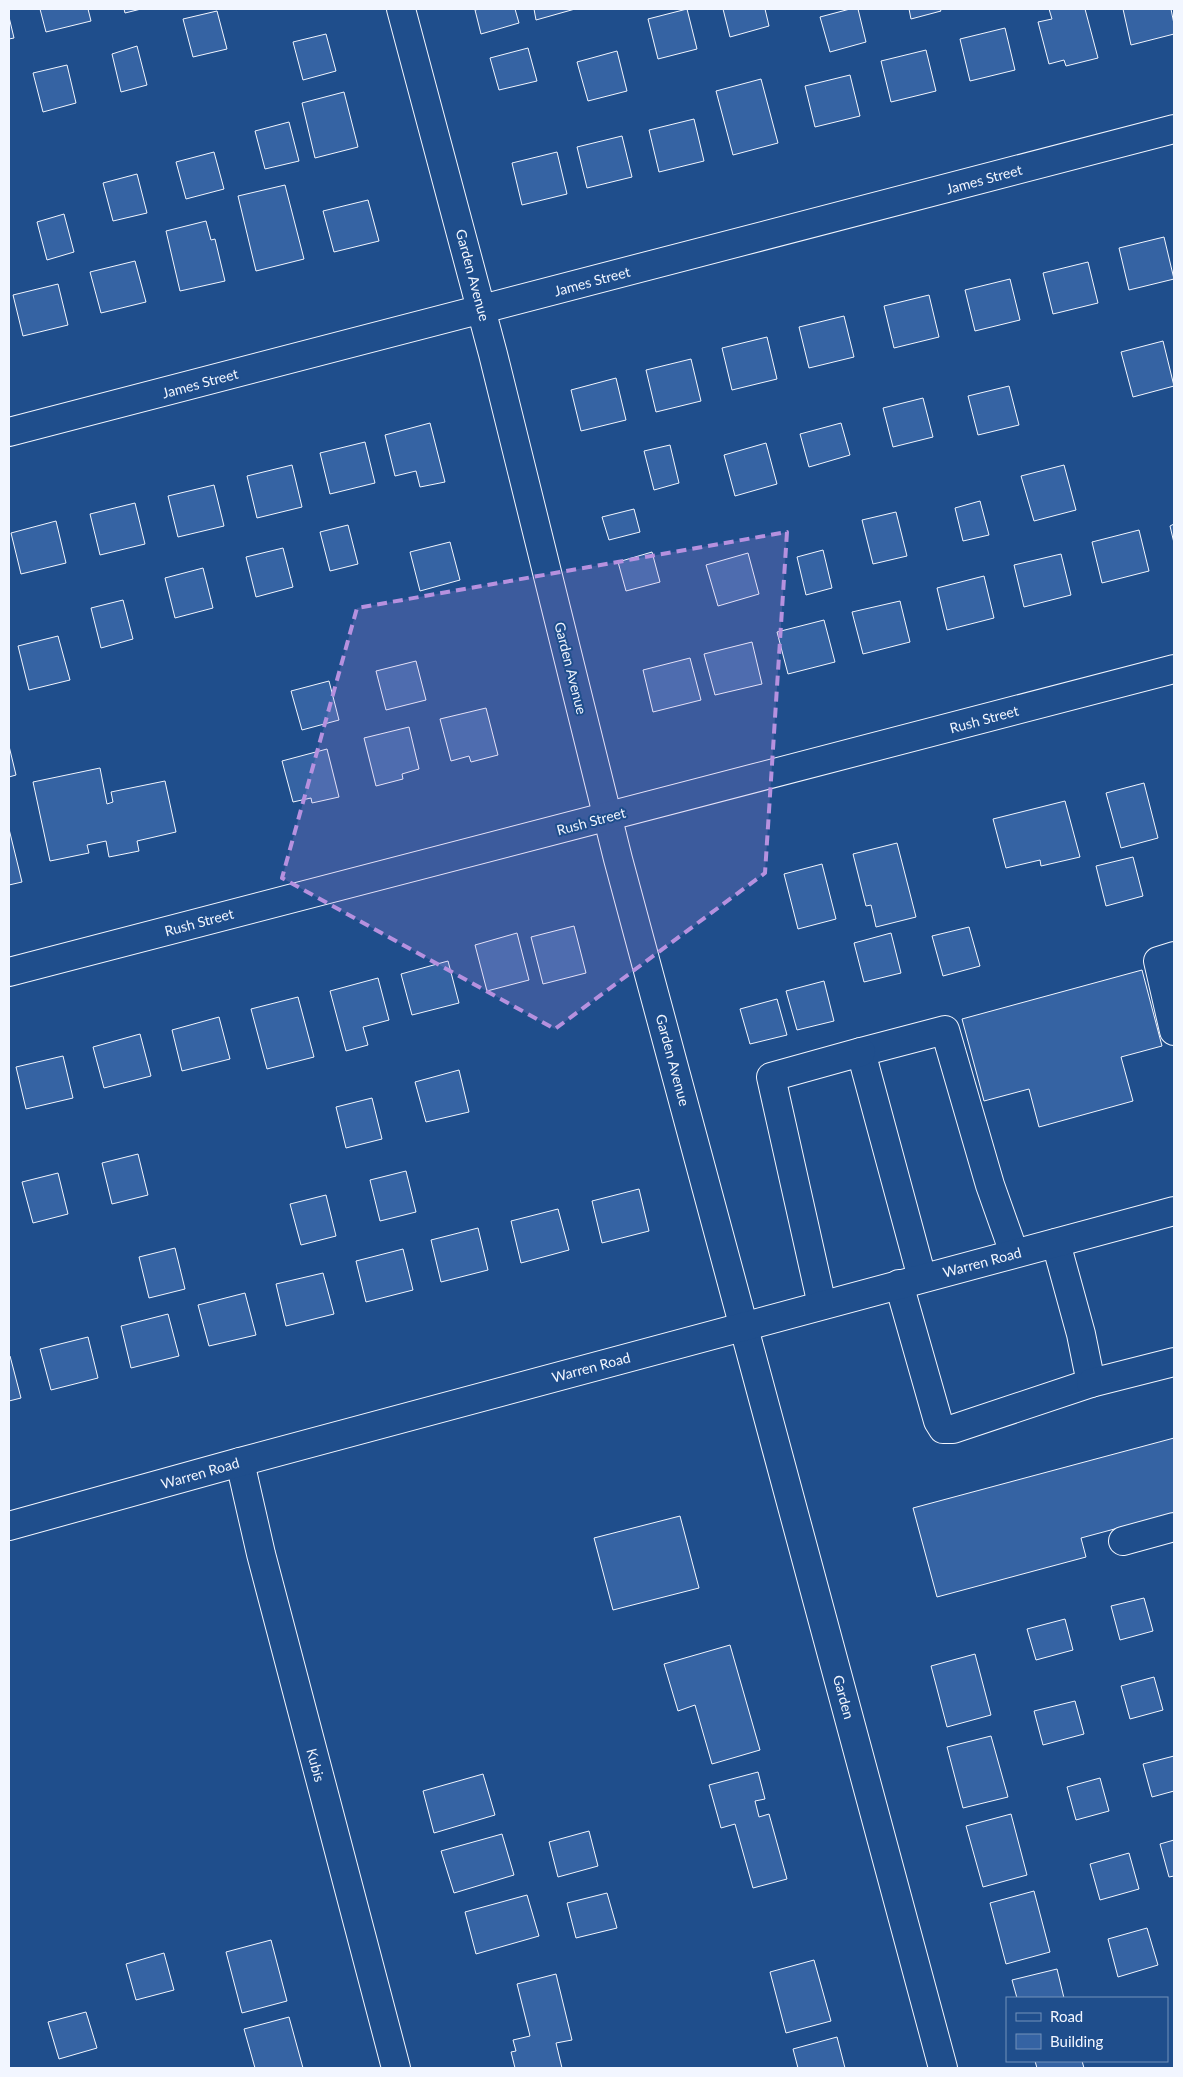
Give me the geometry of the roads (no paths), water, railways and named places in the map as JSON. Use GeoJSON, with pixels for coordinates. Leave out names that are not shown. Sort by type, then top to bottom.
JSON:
{"type":"FeatureCollection","features":[{"type":"Feature","properties":{"kind":"street","name":"Garden Avenue"},"geometry":{"type":"LineString","coordinates":[[401,9],[482,310],[608,816],[744,1326]]}},
{"type":"Feature","properties":{"kind":"street","name":"James Street"},"geometry":{"type":"LineString","coordinates":[[9,432],[1174,129]]}},
{"type":"Feature","properties":{"kind":"street","name":"Rush Street"},"geometry":{"type":"LineString","coordinates":[[9,972],[1174,669]]}},
{"type":"Feature","properties":{"kind":"street"},"geometry":{"type":"LineString","coordinates":[[1174,956],[1158,961],[1174,1031]]}},
{"type":"Feature","properties":{"kind":"street"},"geometry":{"type":"LineString","coordinates":[[822,1305],[771,1077],[861,1052],[945,1030],[990,1185],[1014,1253]]}},
{"type":"Feature","properties":{"kind":"street"},"geometry":{"type":"LineString","coordinates":[[861,1052],[911,1281],[938,1421],[943,1429],[953,1429],[1092,1383],[1174,1362]]}},
{"type":"Feature","properties":{"kind":"street","name":"Warren Road"},"geometry":{"type":"LineString","coordinates":[[9,1526],[1174,1211]]}},
{"type":"Feature","properties":{"kind":"street"},"geometry":{"type":"LineString","coordinates":[[1056,1243],[1081,1334],[1092,1383]]}},
{"type":"Feature","properties":{"kind":"street","name":"Garden"},"geometry":{"type":"LineString","coordinates":[[744,1326],[943,2068]]}},
{"type":"Feature","properties":{"kind":"street","name":"Kubis"},"geometry":{"type":"LineString","coordinates":[[240,1462],[266,1573],[396,2068]]}},
{"type":"Feature","properties":{"kind":"street"},"geometry":{"type":"LineString","coordinates":[[1123,1541],[1174,1528]]}}]}
